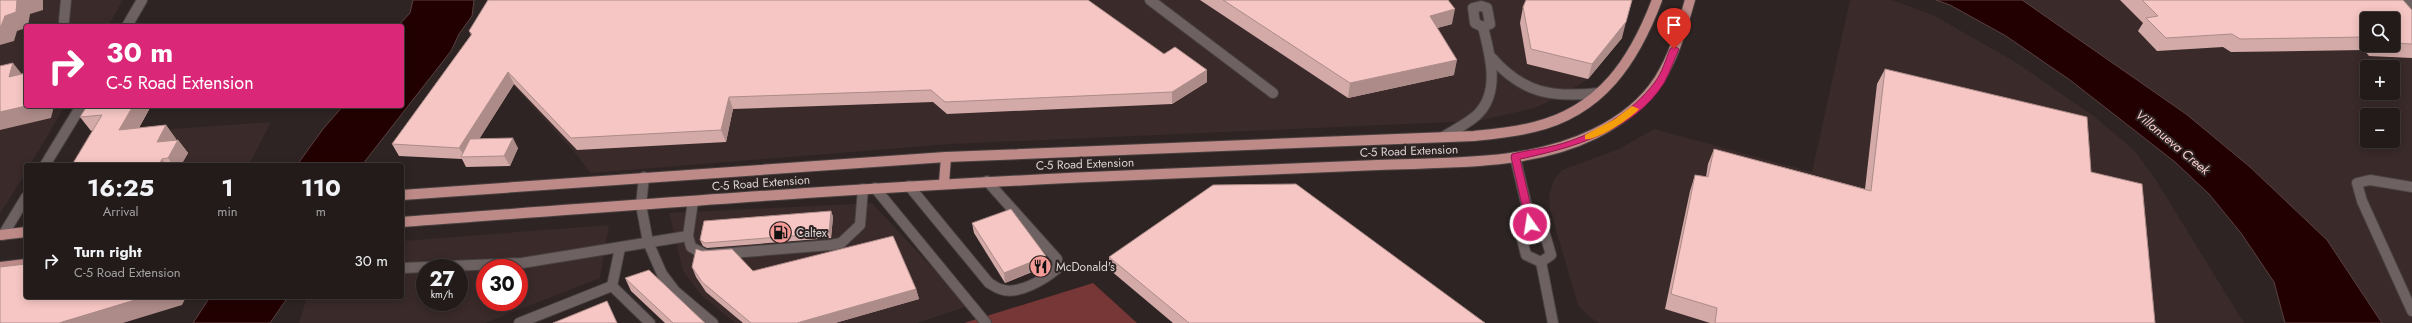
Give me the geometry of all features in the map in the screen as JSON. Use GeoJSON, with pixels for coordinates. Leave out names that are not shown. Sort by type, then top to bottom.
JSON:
{"type":"FeatureCollection","features":[{"type":"Feature","properties":{"kind":"main road","name":"C-5 Road Extension"},"geometry":{"type":"LineString","coordinates":[[404,222],[944,183],[1464,162],[1515,157],[1559,148],[1587,138],[1618,121],[1643,102],[1660,82],[1670,61],[1690,0]]}},
{"type":"Feature","properties":{"kind":"main road","name":"C-5 Road Extension"},"geometry":{"type":"LineString","coordinates":[[404,195],[946,157],[1490,134],[1542,125],[1564,117],[1599,93],[1626,68],[1656,2]]}},
{"type":"Feature","properties":{"kind":"main road"},"geometry":{"type":"LineString","coordinates":[[944,183],[946,157]]}},
{"type":"Feature","properties":{"kind":"main road"},"geometry":{"type":"LineString","coordinates":[[1,235],[24,232]]}},
{"type":"Feature","properties":{"kind":"main road"},"geometry":{"type":"LineString","coordinates":[[0,267],[24,264]]}},
{"type":"Feature","properties":{"kind":"street"},"geometry":{"type":"LineString","coordinates":[[64,21],[66,0]]}},
{"type":"Feature","properties":{"kind":"street"},"geometry":{"type":"LineString","coordinates":[[128,24],[142,0]]}},
{"type":"Feature","properties":{"kind":"street"},"geometry":{"type":"LineString","coordinates":[[1150,0],[1273,93]]}},
{"type":"Feature","properties":{"kind":"street"},"geometry":{"type":"LineString","coordinates":[[2393,0],[2412,4]]}},
{"type":"Feature","properties":{"kind":"street"},"geometry":{"type":"LineString","coordinates":[[1443,137],[1468,122],[1485,106],[1491,81],[1491,57],[1483,27],[1475,23],[1473,12],[1473,8],[1481,3],[1487,8],[1490,19],[1490,24],[1483,27]]}},
{"type":"Feature","properties":{"kind":"street"},"geometry":{"type":"LineString","coordinates":[[1491,57],[1500,69],[1511,78],[1540,92],[1571,97],[1599,93]]}},
{"type":"Feature","properties":{"kind":"street"},"geometry":{"type":"LineString","coordinates":[[46,163],[80,108]]}},
{"type":"Feature","properties":{"kind":"street"},"geometry":{"type":"LineString","coordinates":[[1515,157],[1530,224]]}},
{"type":"Feature","properties":{"kind":"street"},"geometry":{"type":"LineString","coordinates":[[644,177],[641,205],[648,242],[662,274],[675,291],[714,323]]}},
{"type":"Feature","properties":{"kind":"street"},"geometry":{"type":"LineString","coordinates":[[2412,187],[2370,180],[2357,183],[2362,200],[2412,311]]}},
{"type":"Feature","properties":{"kind":"street"},"geometry":{"type":"LineString","coordinates":[[909,186],[989,283],[1001,290],[1011,291],[1051,275],[1058,268],[1057,259],[988,181]]}},
{"type":"Feature","properties":{"kind":"street"},"geometry":{"type":"LineString","coordinates":[[875,188],[974,311],[986,323]]}},
{"type":"Feature","properties":{"kind":"street"},"geometry":{"type":"LineString","coordinates":[[693,202],[688,236],[691,247],[706,255],[840,243],[860,225],[862,189]]}},
{"type":"Feature","properties":{"kind":"street"},"geometry":{"type":"LineString","coordinates":[[1,235],[24,200]]}},
{"type":"Feature","properties":{"kind":"street"},"geometry":{"type":"LineString","coordinates":[[1530,224],[1520,231],[1526,255],[1541,262]]}},
{"type":"Feature","properties":{"kind":"street"},"geometry":{"type":"LineString","coordinates":[[1530,224],[1544,230],[1551,255],[1541,262]]}},
{"type":"Feature","properties":{"kind":"street"},"geometry":{"type":"LineString","coordinates":[[404,268],[522,263],[688,236]]}},
{"type":"Feature","properties":{"kind":"street"},"geometry":{"type":"LineString","coordinates":[[612,286],[620,248]]}},
{"type":"Feature","properties":{"kind":"street"},"geometry":{"type":"LineString","coordinates":[[1541,262],[1553,323]]}},
{"type":"Feature","properties":{"kind":"street"},"geometry":{"type":"LineString","coordinates":[[519,323],[612,286]]}},
{"type":"Feature","properties":{"kind":"street"},"geometry":{"type":"LineString","coordinates":[[612,286],[650,323]]}},
{"type":"Feature","properties":{"kind":"shaded area"},"geometry":{"type":"Polygon","coordinates":[[[0,0],[123,0],[109,24],[24,24],[24,108],[64,108],[31,163],[24,163],[24,175],[0,214],[0,0]]]}},
{"type":"Feature","properties":{"kind":"shaded area"},"geometry":{"type":"Polygon","coordinates":[[[514,0],[601,12],[640,0],[1632,0],[1588,79],[1561,96],[1535,108],[1478,121],[951,144],[591,173],[574,152],[473,41],[514,0]]]}},
{"type":"Feature","properties":{"kind":"shaded area"},"geometry":{"type":"Polygon","coordinates":[[[1850,0],[1892,0],[1933,15],[2017,63],[2095,117],[2134,150],[2156,180],[2244,323],[1599,323],[1591,318],[1578,305],[1550,210],[1549,196],[1554,179],[1562,170],[1619,149],[1654,129],[1812,172],[1850,0]]]}},
{"type":"Feature","properties":{"kind":"shaded area"},"geometry":{"type":"Polygon","coordinates":[[[2022,0],[2412,0],[2412,323],[2382,323],[2327,240],[2250,167],[2186,114],[2022,0]]]}},
{"type":"Feature","properties":{"kind":"shaded area"},"geometry":{"type":"Polygon","coordinates":[[[271,122],[250,163],[71,163],[88,135],[271,122]]]}},
{"type":"Feature","properties":{"kind":"shaded area"},"geometry":{"type":"Polygon","coordinates":[[[872,203],[968,306],[917,323],[735,323],[702,296],[683,271],[669,213],[872,203]]]}},
{"type":"Feature","properties":{"kind":"shaded area"},"geometry":{"type":"Polygon","coordinates":[[[609,225],[600,278],[528,306],[528,259],[476,259],[476,311],[516,311],[485,323],[299,323],[306,299],[404,299],[404,241],[609,225]]]}},
{"type":"Feature","properties":{"kind":"shaded area"},"geometry":{"type":"Polygon","coordinates":[[[1093,283],[1137,323],[964,323],[1093,283]]]}},
{"type":"Feature","properties":{"kind":"water"},"geometry":{"type":"Polygon","coordinates":[[[413,0],[474,0],[472,16],[459,34],[451,51],[364,163],[298,163],[323,129],[341,108],[404,108],[404,24],[400,24],[410,13],[413,0]]]}},
{"type":"Feature","properties":{"kind":"water","name":"Villanueva Creek"},"geometry":{"type":"Polygon","coordinates":[[[1936,0],[2022,0],[2186,114],[2250,167],[2327,240],[2382,323],[2285,323],[2274,282],[2241,233],[2209,194],[2175,162],[2070,80],[2006,36],[1950,5],[1936,0]]]}},
{"type":"Feature","properties":{"kind":"water"},"geometry":{"type":"Polygon","coordinates":[[[209,299],[287,299],[270,323],[193,323],[209,299]]]}},
{"type":"Feature","properties":{"kind":"building"},"geometry":{"type":"Polygon","coordinates":[[[0,0],[17,0],[16,12],[5,16],[1,26],[0,26],[0,0]]]}},
{"type":"Feature","properties":{"kind":"building"},"geometry":{"type":"Polygon","coordinates":[[[488,0],[1088,0],[1164,54],[1175,47],[1207,70],[1172,92],[945,102],[931,90],[729,97],[721,130],[571,138],[508,72],[459,148],[392,144],[472,34],[469,31],[488,0]]]}},
{"type":"Feature","properties":{"kind":"building"},"geometry":{"type":"Polygon","coordinates":[[[1223,0],[1448,0],[1455,9],[1430,16],[1457,60],[1350,83],[1223,0]]]}},
{"type":"Feature","properties":{"kind":"building"},"geometry":{"type":"Polygon","coordinates":[[[1526,0],[1632,0],[1626,22],[1592,64],[1531,49],[1523,7],[1526,0]]]}},
{"type":"Feature","properties":{"kind":"building"},"geometry":{"type":"Polygon","coordinates":[[[2142,0],[2403,0],[2412,10],[2412,44],[2400,43],[2400,12],[2360,12],[2360,37],[2240,39],[2232,34],[2166,38],[2146,18],[2158,16],[2142,0]]]}},
{"type":"Feature","properties":{"kind":"building"},"geometry":{"type":"Polygon","coordinates":[[[13,63],[9,77],[24,73],[24,106],[0,112],[0,66],[13,63]]]}},
{"type":"Feature","properties":{"kind":"building"},"geometry":{"type":"Polygon","coordinates":[[[1885,69],[2087,117],[2091,172],[2142,184],[2155,323],[1715,323],[1717,308],[1671,294],[1695,175],[1708,177],[1714,149],[1871,191],[1885,69]]]}},
{"type":"Feature","properties":{"kind":"building"},"geometry":{"type":"Polygon","coordinates":[[[86,108],[132,108],[119,130],[166,125],[157,142],[178,140],[168,158],[162,159],[160,163],[73,163],[102,115],[80,117],[86,108]]]}},
{"type":"Feature","properties":{"kind":"building"},"geometry":{"type":"Polygon","coordinates":[[[513,138],[504,156],[461,157],[470,139],[513,138]]]}},
{"type":"Feature","properties":{"kind":"building"},"geometry":{"type":"Polygon","coordinates":[[[1296,184],[1485,323],[1189,323],[1109,257],[1213,185],[1296,184]]]}},
{"type":"Feature","properties":{"kind":"building"},"geometry":{"type":"Polygon","coordinates":[[[1011,209],[1046,256],[1004,273],[972,223],[1011,209]]]}},
{"type":"Feature","properties":{"kind":"building"},"geometry":{"type":"Polygon","coordinates":[[[831,211],[829,233],[705,243],[700,240],[704,221],[831,211]]]}},
{"type":"Feature","properties":{"kind":"building"},"geometry":{"type":"Polygon","coordinates":[[[893,236],[916,289],[797,323],[751,323],[702,282],[692,267],[696,249],[702,251],[732,249],[753,271],[893,236]]]}},
{"type":"Feature","properties":{"kind":"building"},"geometry":{"type":"Polygon","coordinates":[[[24,264],[24,299],[138,299],[59,323],[0,323],[0,267],[24,264]]]}},
{"type":"Feature","properties":{"kind":"building"},"geometry":{"type":"Polygon","coordinates":[[[649,270],[705,323],[673,323],[625,278],[649,270]]]}},
{"type":"Feature","properties":{"kind":"building"},"geometry":{"type":"Polygon","coordinates":[[[607,301],[617,323],[553,323],[607,301]]]}},
{"type":"Feature","properties":{"kind":"slow traffic"},"geometry":{"type":"LineString","coordinates":[[1588,137],[1618,121],[1635,109]]}},
{"type":"Feature","properties":{"kind":"place","name":"Caltex"},"geometry":{"type":"Point","coordinates":[781,233]}},
{"type":"Feature","properties":{"kind":"place","name":"McDonald's"},"geometry":{"type":"Point","coordinates":[1040,267]}},
{"type":"Feature","properties":{"kind":"route"},"geometry":{"type":"LineString","coordinates":[[1530,224],[1515,157],[1559,148],[1587,138],[1618,121],[1643,102],[1660,82],[1674,49]]}}]}
